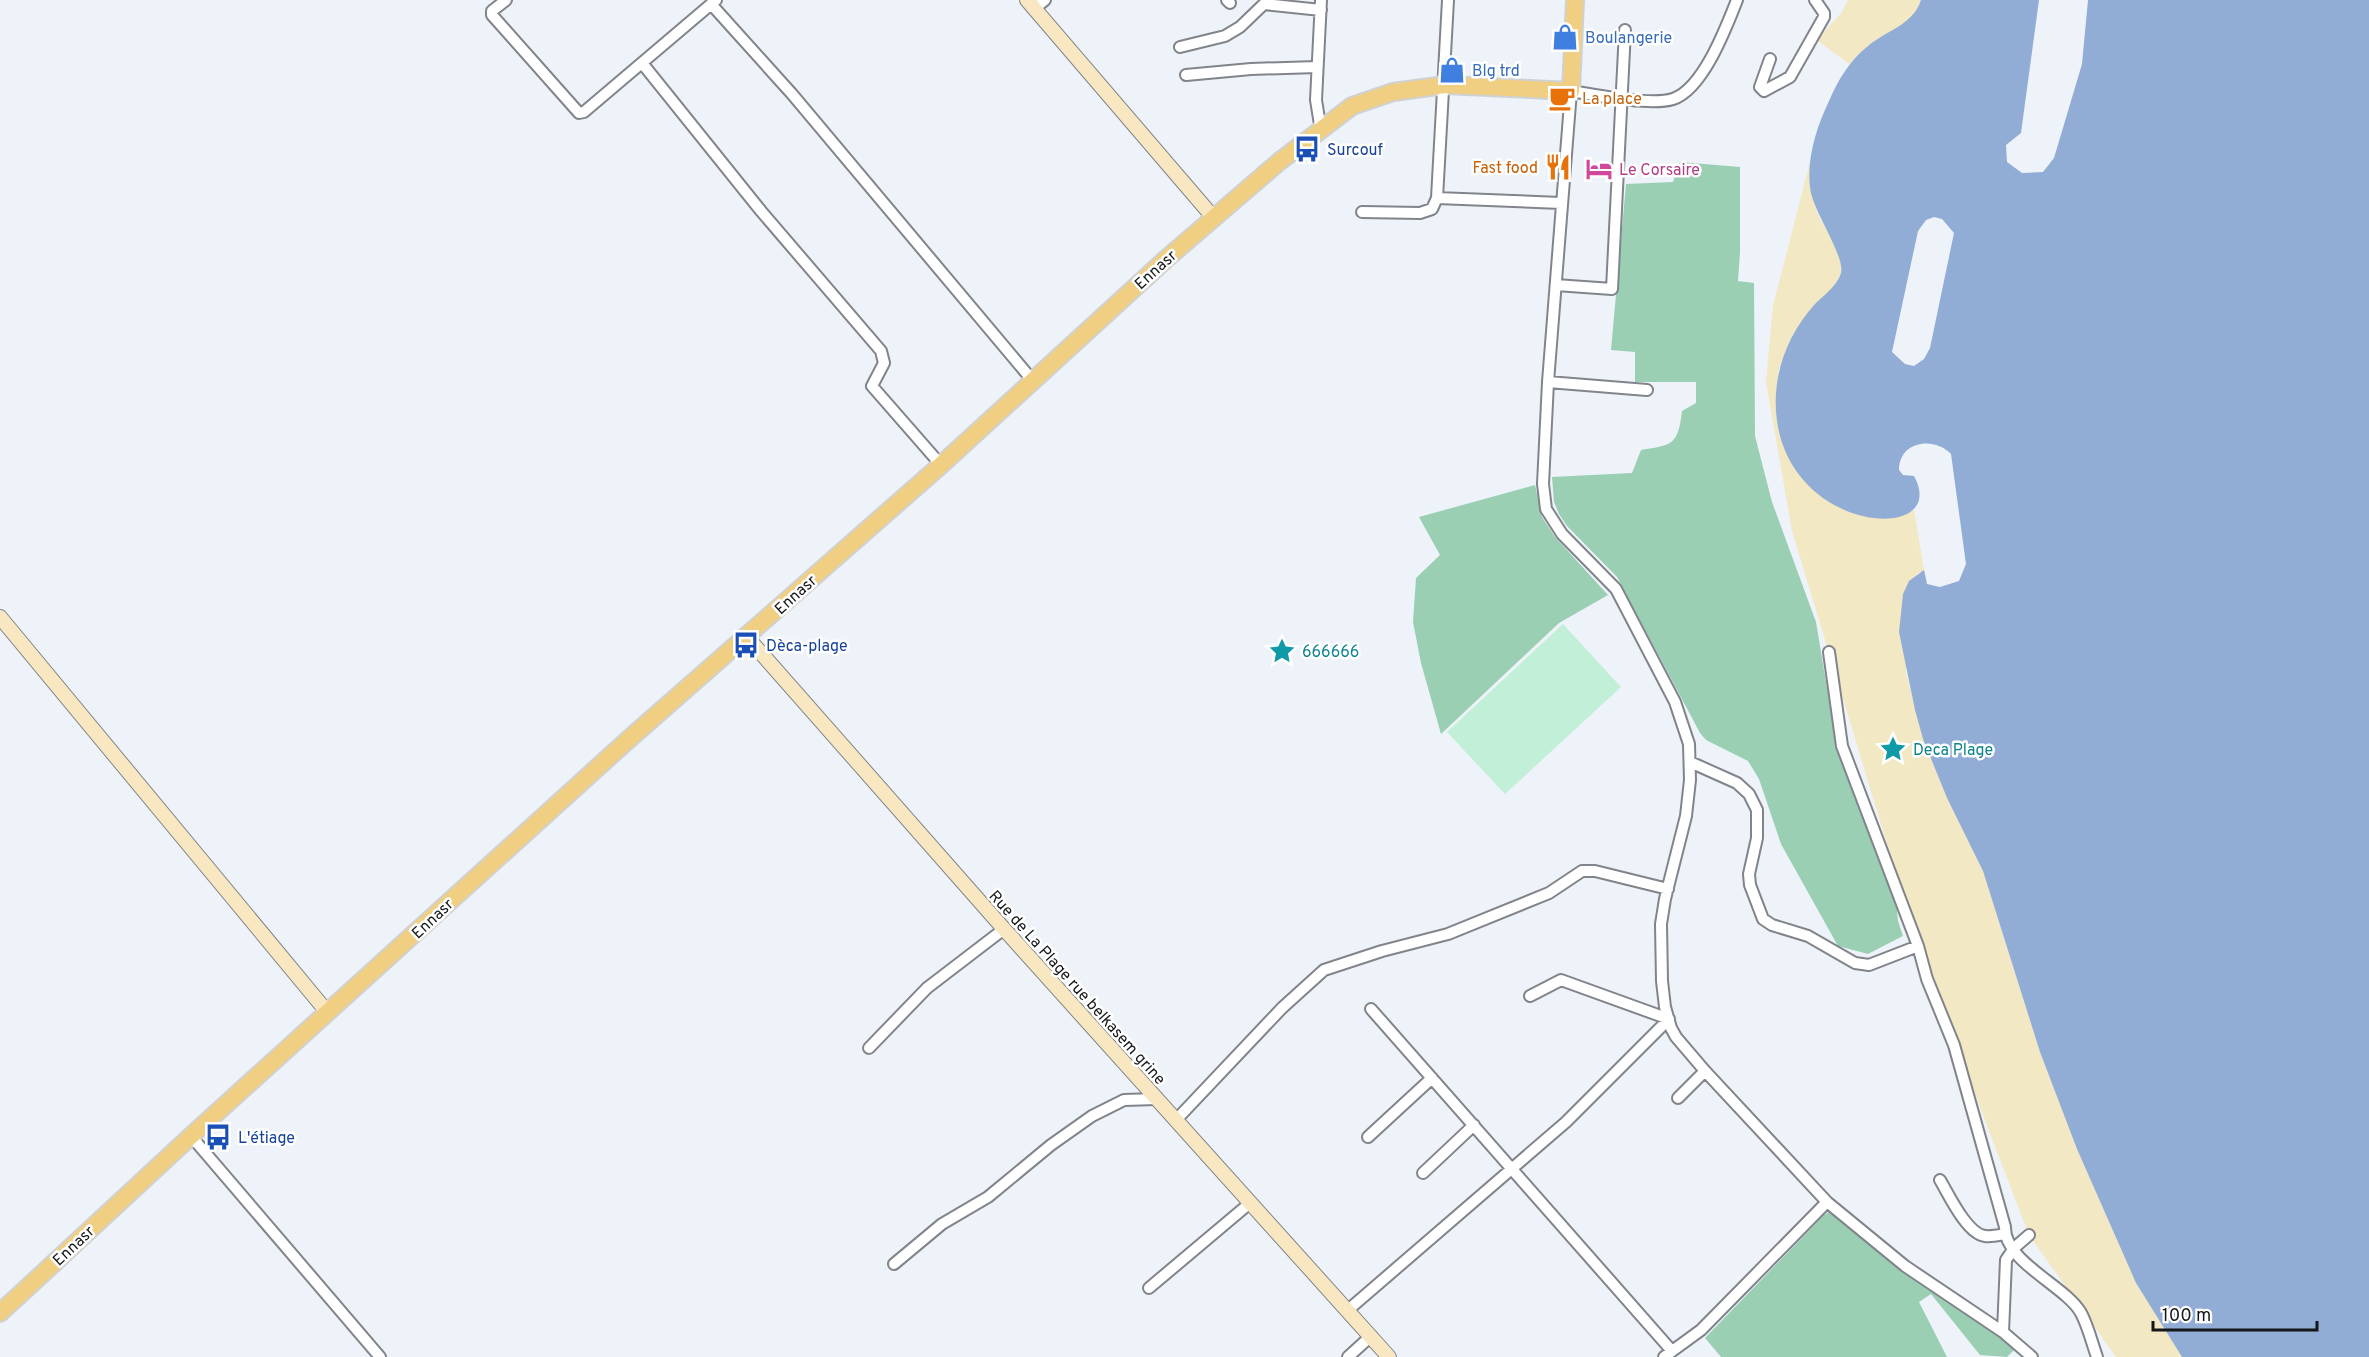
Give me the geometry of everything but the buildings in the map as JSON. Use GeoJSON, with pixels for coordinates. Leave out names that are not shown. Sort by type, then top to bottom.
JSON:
{"type":"FeatureCollection","features":[{"type":"Feature","properties":{"kind":"main road"},"geometry":{"type":"LineString","coordinates":[[1571,91],[1575,0]]}},
{"type":"Feature","properties":{"kind":"main road","name":"Ennasr"},"geometry":{"type":"LineString","coordinates":[[0,1313],[606,759],[941,465],[1213,217],[1280,161],[1352,106],[1393,92],[1444,86],[1571,91]]}},
{"type":"Feature","properties":{"kind":"street"},"geometry":{"type":"LineString","coordinates":[[506,0],[492,11],[492,15],[579,113],[584,112],[714,2],[1033,381]]}},
{"type":"Feature","properties":{"kind":"street"},"geometry":{"type":"LineString","coordinates":[[1362,212],[1420,213],[1432,209],[1437,198],[1448,0]]}},
{"type":"Feature","properties":{"kind":"street"},"geometry":{"type":"LineString","coordinates":[[1737,0],[1712,58],[1686,91],[1674,99],[1622,99],[1571,91],[1548,382],[1543,484],[1546,509],[1562,534],[1616,589],[1675,702],[1689,744],[1686,816],[1661,924],[1665,1007],[1676,1037],[1827,1202],[1905,1266],[2003,1332],[2032,1357]]}},
{"type":"Feature","properties":{"kind":"street"},"geometry":{"type":"LineString","coordinates":[[1770,59],[1760,87],[1764,91],[1790,77],[1807,48],[1824,17],[1824,13],[1815,0]]}},
{"type":"Feature","properties":{"kind":"street"},"geometry":{"type":"LineString","coordinates":[[1035,3],[1213,217]]}},
{"type":"Feature","properties":{"kind":"street"},"geometry":{"type":"LineString","coordinates":[[1180,47],[1225,36],[1240,27],[1264,4],[1321,5],[1316,100],[1321,131]]}},
{"type":"Feature","properties":{"kind":"street"},"geometry":{"type":"LineString","coordinates":[[1556,285],[1611,289],[1625,30]]}},
{"type":"Feature","properties":{"kind":"street"},"geometry":{"type":"LineString","coordinates":[[642,63],[761,211],[881,351],[884,363],[872,386],[941,465]]}},
{"type":"Feature","properties":{"kind":"street"},"geometry":{"type":"LineString","coordinates":[[1186,75],[1251,69],[1317,67]]}},
{"type":"Feature","properties":{"kind":"street"},"geometry":{"type":"LineString","coordinates":[[1437,198],[1561,203]]}},
{"type":"Feature","properties":{"kind":"street"},"geometry":{"type":"LineString","coordinates":[[1548,382],[1647,390]]}},
{"type":"Feature","properties":{"kind":"street"},"geometry":{"type":"LineString","coordinates":[[0,617],[328,1013]]}},
{"type":"Feature","properties":{"kind":"street","name":"Rue de La Plage rue belkasem grine"},"geometry":{"type":"LineString","coordinates":[[747,637],[1004,929],[1389,1357]]}},
{"type":"Feature","properties":{"kind":"street"},"geometry":{"type":"LineString","coordinates":[[1829,652],[1842,746],[1918,946],[1927,980],[1954,1045],[2005,1227],[2005,1234],[2027,1265],[2068,1298],[2081,1312],[2097,1357]]}},
{"type":"Feature","properties":{"kind":"street"},"geometry":{"type":"LineString","coordinates":[[1690,762],[1737,783],[1749,794],[1757,810],[1757,838],[1749,874],[1750,885],[1763,919],[1772,926],[1808,936],[1855,963],[1869,965],[1918,946]]}},
{"type":"Feature","properties":{"kind":"street"},"geometry":{"type":"LineString","coordinates":[[1176,1120],[1282,1008],[1324,970],[1382,951],[1448,934],[1549,893],[1582,871],[1595,871],[1668,889]]}},
{"type":"Feature","properties":{"kind":"street"},"geometry":{"type":"LineString","coordinates":[[869,1048],[927,988],[1004,929]]}},
{"type":"Feature","properties":{"kind":"street"},"geometry":{"type":"LineString","coordinates":[[1530,996],[1561,980],[1670,1019]]}},
{"type":"Feature","properties":{"kind":"street"},"geometry":{"type":"LineString","coordinates":[[1371,1009],[1513,1170],[1668,1354],[1701,1330],[1827,1202]]}},
{"type":"Feature","properties":{"kind":"street"},"geometry":{"type":"LineString","coordinates":[[1348,1310],[1513,1170],[1566,1122],[1670,1019]]}},
{"type":"Feature","properties":{"kind":"street"},"geometry":{"type":"LineString","coordinates":[[1678,1098],[1705,1071]]}},
{"type":"Feature","properties":{"kind":"street"},"geometry":{"type":"LineString","coordinates":[[1368,1137],[1432,1078]]}},
{"type":"Feature","properties":{"kind":"street"},"geometry":{"type":"LineString","coordinates":[[894,1264],[942,1224],[988,1197],[1051,1145],[1092,1116],[1124,1100],[1156,1099]]}},
{"type":"Feature","properties":{"kind":"street"},"geometry":{"type":"LineString","coordinates":[[1423,1173],[1474,1125]]}},
{"type":"Feature","properties":{"kind":"street"},"geometry":{"type":"LineString","coordinates":[[191,1136],[380,1357]]}},
{"type":"Feature","properties":{"kind":"street"},"geometry":{"type":"LineString","coordinates":[[1940,1180],[1962,1217],[1975,1231],[1984,1236],[2005,1234]]}},
{"type":"Feature","properties":{"kind":"street"},"geometry":{"type":"LineString","coordinates":[[1149,1288],[1250,1203]]}},
{"type":"Feature","properties":{"kind":"street"},"geometry":{"type":"LineString","coordinates":[[2003,1332],[2006,1260],[2014,1248],[2029,1235]]}},
{"type":"Feature","properties":{"kind":"street"},"geometry":{"type":"LineString","coordinates":[[1348,1357],[1371,1336]]}},
{"type":"Feature","properties":{"kind":"green space"},"geometry":{"type":"Polygon","coordinates":[[[1680,162],[1740,167],[1738,281],[1754,283],[1755,436],[1772,502],[1816,622],[1833,724],[1896,900],[1898,921],[1903,936],[1868,954],[1838,946],[1781,844],[1759,779],[1748,761],[1706,740],[1700,733],[1617,577],[1567,526],[1554,502],[1552,477],[1632,473],[1641,450],[1660,447],[1672,441],[1678,431],[1682,411],[1696,403],[1696,382],[1635,382],[1635,352],[1611,350],[1626,184],[1673,182],[1680,162]]]}},
{"type":"Feature","properties":{"kind":"green space"},"geometry":{"type":"Polygon","coordinates":[[[1535,485],[1542,517],[1555,537],[1608,595],[1559,623],[1441,734],[1421,663],[1413,622],[1416,578],[1440,555],[1419,517],[1535,485]]]}},
{"type":"Feature","properties":{"kind":"green space"},"geometry":{"type":"Polygon","coordinates":[[[1563,624],[1621,687],[1505,794],[1447,732],[1563,624]]]}},
{"type":"Feature","properties":{"kind":"green space"},"geometry":{"type":"Polygon","coordinates":[[[1829,1212],[1851,1226],[1908,1276],[1990,1329],[2014,1350],[2007,1357],[1980,1355],[1931,1294],[1919,1302],[1947,1357],[1721,1357],[1705,1338],[1829,1212]]]}},
{"type":"Feature","properties":{"kind":"sand"},"geometry":{"type":"Polygon","coordinates":[[[1848,0],[1921,0],[1907,21],[1868,46],[1849,64],[1817,40],[1842,12],[1848,0]]]}},
{"type":"Feature","properties":{"kind":"sand","name":"Deca Plage"},"geometry":{"type":"Polygon","coordinates":[[[1810,162],[1811,187],[1815,206],[1839,254],[1842,267],[1831,289],[1797,328],[1778,372],[1898,517],[1914,510],[1924,570],[1916,575],[1906,672],[1923,739],[1947,798],[1983,871],[2040,1052],[2077,1149],[2136,1283],[2182,1357],[2116,1357],[2029,1235],[1918,946],[1792,531],[1766,382],[1773,306],[1810,162]]]}},
{"type":"Feature","properties":{"kind":"water"},"geometry":{"type":"Polygon","coordinates":[[[1921,0],[2369,0],[2369,1357],[2182,1357],[2136,1283],[2077,1149],[2040,1052],[1983,871],[1947,798],[1923,739],[1915,710],[1899,632],[1903,594],[1909,581],[1924,570],[1927,584],[1940,587],[1959,581],[1966,564],[1951,454],[1944,448],[1927,444],[1911,447],[1905,453],[1899,470],[1903,475],[1914,476],[1919,498],[1910,512],[1891,518],[1865,517],[1837,507],[1810,488],[1789,459],[1777,421],[1776,405],[1776,389],[1783,358],[1805,316],[1833,286],[1841,273],[1835,246],[1818,213],[1811,193],[1809,170],[1816,134],[1824,111],[1850,64],[1875,40],[1906,21],[1921,0]]]}},
{"type":"Feature","properties":{"kind":"pier"},"geometry":{"type":"Polygon","coordinates":[[[2039,0],[2088,0],[2082,64],[2054,158],[2043,172],[2022,173],[2007,162],[2006,145],[2021,133],[2039,0]]]}},
{"type":"Feature","properties":{"kind":"pier"},"geometry":{"type":"Polygon","coordinates":[[[1934,217],[1942,219],[1954,233],[1930,348],[1924,359],[1914,366],[1905,364],[1892,352],[1918,231],[1926,220],[1934,217]]]}},
{"type":"Feature","properties":{"kind":"place","name":"Boulangerie"},"geometry":{"type":"Point","coordinates":[1565,37]}},
{"type":"Feature","properties":{"kind":"place","name":"Blg trd"},"geometry":{"type":"Point","coordinates":[1452,70]}},
{"type":"Feature","properties":{"kind":"place","name":"La place"},"geometry":{"type":"Point","coordinates":[1562,98]}},
{"type":"Feature","properties":{"kind":"place","name":"Surcouf"},"geometry":{"type":"Point","coordinates":[1307,149]}},
{"type":"Feature","properties":{"kind":"place","name":"Fast food"},"geometry":{"type":"Point","coordinates":[1558,167]}},
{"type":"Feature","properties":{"kind":"place","name":"Le Corsaire"},"geometry":{"type":"Point","coordinates":[1599,169]}},
{"type":"Feature","properties":{"kind":"place","name":"Dèca-plage"},"geometry":{"type":"Point","coordinates":[746,645]}},
{"type":"Feature","properties":{"kind":"place","name":"666666"},"geometry":{"type":"Point","coordinates":[1282,651]}},
{"type":"Feature","properties":{"kind":"place","name":"Deca Plage"},"geometry":{"type":"Point","coordinates":[1893,749]}},
{"type":"Feature","properties":{"kind":"place","name":"L'étiage"},"geometry":{"type":"Point","coordinates":[218,1137]}}]}
